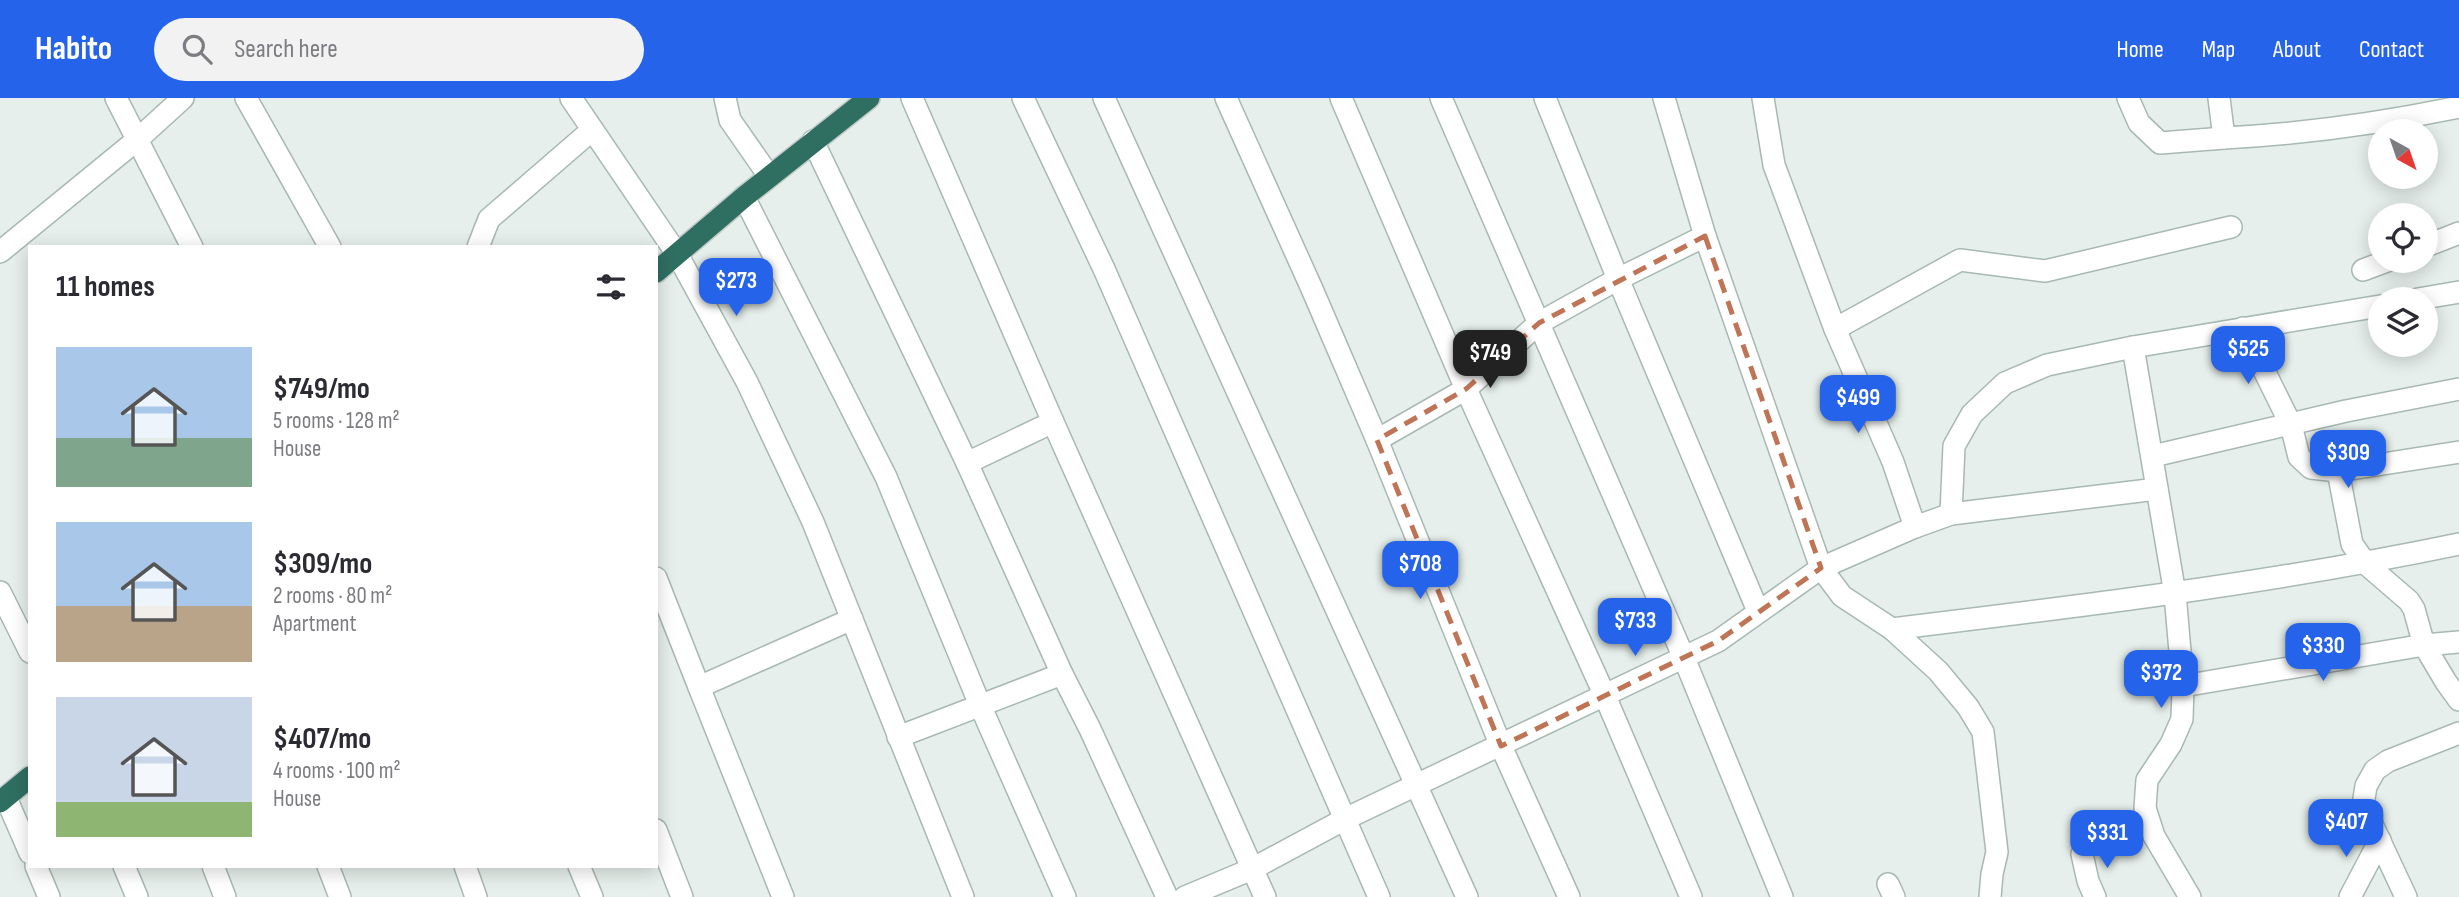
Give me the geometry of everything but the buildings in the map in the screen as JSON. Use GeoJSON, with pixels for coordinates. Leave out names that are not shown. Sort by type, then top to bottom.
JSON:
{"type":"FeatureCollection","features":[{"type":"Feature","properties":{"kind":"highway"},"geometry":{"type":"LineString","coordinates":[[658,270],[769,176],[869,98]]}},
{"type":"Feature","properties":{"kind":"highway"},"geometry":{"type":"LineString","coordinates":[[3,800],[28,779]]}},
{"type":"Feature","properties":{"kind":"street"},"geometry":{"type":"LineString","coordinates":[[116,98],[191,245]]}},
{"type":"Feature","properties":{"kind":"street"},"geometry":{"type":"LineString","coordinates":[[0,252],[138,139],[183,98]]}},
{"type":"Feature","properties":{"kind":"street"},"geometry":{"type":"LineString","coordinates":[[246,98],[329,245]]}},
{"type":"Feature","properties":{"kind":"street"},"geometry":{"type":"LineString","coordinates":[[571,98],[677,254],[747,382],[813,522],[963,897]]}},
{"type":"Feature","properties":{"kind":"street"},"geometry":{"type":"LineString","coordinates":[[725,98],[730,120],[769,176]]}},
{"type":"Feature","properties":{"kind":"street"},"geometry":{"type":"LineString","coordinates":[[912,98],[1265,897]]}},
{"type":"Feature","properties":{"kind":"street"},"geometry":{"type":"LineString","coordinates":[[1023,98],[1110,282],[1380,897]]}},
{"type":"Feature","properties":{"kind":"street"},"geometry":{"type":"LineString","coordinates":[[1104,98],[1467,897]]}},
{"type":"Feature","properties":{"kind":"street"},"geometry":{"type":"LineString","coordinates":[[1226,98],[1377,440],[1501,746],[1569,897]]}},
{"type":"Feature","properties":{"kind":"street"},"geometry":{"type":"LineString","coordinates":[[1341,98],[1466,389],[1605,696],[1692,897]]}},
{"type":"Feature","properties":{"kind":"street"},"geometry":{"type":"LineString","coordinates":[[1441,98],[1684,658],[1782,897]]}},
{"type":"Feature","properties":{"kind":"street"},"geometry":{"type":"LineString","coordinates":[[1545,98],[1758,611]]}},
{"type":"Feature","properties":{"kind":"street"},"geometry":{"type":"LineString","coordinates":[[1664,98],[1705,236],[1821,568],[1842,596],[1892,629],[1938,671],[1968,707],[1983,732],[1997,852],[1990,897]]}},
{"type":"Feature","properties":{"kind":"street"},"geometry":{"type":"LineString","coordinates":[[1763,98],[1774,165],[1835,329],[1893,462],[1915,527]]}},
{"type":"Feature","properties":{"kind":"street"},"geometry":{"type":"LineString","coordinates":[[2128,98],[2139,123],[2160,143],[2262,136],[2346,126],[2459,107]]}},
{"type":"Feature","properties":{"kind":"street"},"geometry":{"type":"LineString","coordinates":[[2219,98],[2224,138]]}},
{"type":"Feature","properties":{"kind":"street"},"geometry":{"type":"LineString","coordinates":[[479,245],[489,219],[592,130]]}},
{"type":"Feature","properties":{"kind":"street"},"geometry":{"type":"LineString","coordinates":[[813,141],[967,463],[1167,897]]}},
{"type":"Feature","properties":{"kind":"street"},"geometry":{"type":"LineString","coordinates":[[744,197],[886,477],[980,705],[1065,897]]}},
{"type":"Feature","properties":{"kind":"street"},"geometry":{"type":"LineString","coordinates":[[1835,329],[1960,260],[2045,271],[2231,228]]}},
{"type":"Feature","properties":{"kind":"street"},"geometry":{"type":"LineString","coordinates":[[2438,241],[2459,233]]}},
{"type":"Feature","properties":{"kind":"street"},"geometry":{"type":"LineString","coordinates":[[1377,440],[1466,389],[1539,323],[1618,279],[1705,236]]}},
{"type":"Feature","properties":{"kind":"street"},"geometry":{"type":"LineString","coordinates":[[2363,270],[2368,268]]}},
{"type":"Feature","properties":{"kind":"street"},"geometry":{"type":"LineString","coordinates":[[2438,296],[2459,292]]}},
{"type":"Feature","properties":{"kind":"street"},"geometry":{"type":"LineString","coordinates":[[1951,514],[1954,446],[1972,414],[2005,383],[2048,365],[2133,347],[2368,308]]}},
{"type":"Feature","properties":{"kind":"street"},"geometry":{"type":"LineString","coordinates":[[2243,328],[2291,425],[2298,457],[2303,464],[2320,470],[2337,471],[2459,452]]}},
{"type":"Feature","properties":{"kind":"street"},"geometry":{"type":"LineString","coordinates":[[2133,347],[2175,594],[2183,686],[2182,719],[2171,744],[2147,780],[2146,808],[2154,836],[2190,897]]}},
{"type":"Feature","properties":{"kind":"street"},"geometry":{"type":"LineString","coordinates":[[2153,456],[2346,411],[2459,389]]}},
{"type":"Feature","properties":{"kind":"street"},"geometry":{"type":"LineString","coordinates":[[967,463],[1053,422]]}},
{"type":"Feature","properties":{"kind":"street"},"geometry":{"type":"LineString","coordinates":[[2337,471],[2352,544],[2365,564],[2409,601],[2414,609],[2424,645],[2459,698]]}},
{"type":"Feature","properties":{"kind":"street"},"geometry":{"type":"LineString","coordinates":[[1185,897],[1252,869],[1345,819],[1718,642],[1821,568],[1915,527],[1951,514],[2157,489]]}},
{"type":"Feature","properties":{"kind":"street"},"geometry":{"type":"LineString","coordinates":[[1892,629],[2175,594],[2365,564],[2459,544]]}},
{"type":"Feature","properties":{"kind":"street"},"geometry":{"type":"LineString","coordinates":[[658,583],[783,897]]}},
{"type":"Feature","properties":{"kind":"street"},"geometry":{"type":"LineString","coordinates":[[0,592],[28,648]]}},
{"type":"Feature","properties":{"kind":"street"},"geometry":{"type":"LineString","coordinates":[[698,687],[852,619]]}},
{"type":"Feature","properties":{"kind":"street"},"geometry":{"type":"LineString","coordinates":[[2183,686],[2424,645],[2459,642]]}},
{"type":"Feature","properties":{"kind":"street"},"geometry":{"type":"LineString","coordinates":[[898,737],[1062,674]]}},
{"type":"Feature","properties":{"kind":"street"},"geometry":{"type":"LineString","coordinates":[[2406,897],[2363,805],[2366,786],[2375,770],[2388,761],[2459,733]]}},
{"type":"Feature","properties":{"kind":"street"},"geometry":{"type":"LineString","coordinates":[[3,800],[28,849]]}},
{"type":"Feature","properties":{"kind":"street"},"geometry":{"type":"LineString","coordinates":[[658,835],[682,897]]}},
{"type":"Feature","properties":{"kind":"street"},"geometry":{"type":"LineString","coordinates":[[2350,897],[2380,840]]}},
{"type":"Feature","properties":{"kind":"street"},"geometry":{"type":"LineString","coordinates":[[2082,854],[2095,897]]}},
{"type":"Feature","properties":{"kind":"street"},"geometry":{"type":"LineString","coordinates":[[37,868],[49,897]]}},
{"type":"Feature","properties":{"kind":"street"},"geometry":{"type":"LineString","coordinates":[[125,868],[137,897]]}},
{"type":"Feature","properties":{"kind":"street"},"geometry":{"type":"LineString","coordinates":[[214,868],[225,897]]}},
{"type":"Feature","properties":{"kind":"street"},"geometry":{"type":"LineString","coordinates":[[329,868],[340,897]]}},
{"type":"Feature","properties":{"kind":"street"},"geometry":{"type":"LineString","coordinates":[[466,868],[476,897]]}},
{"type":"Feature","properties":{"kind":"street"},"geometry":{"type":"LineString","coordinates":[[580,868],[592,897]]}},
{"type":"Feature","properties":{"kind":"highlighted area"},"geometry":{"type":"Polygon","coordinates":[[[1705,236],[1821,568],[1718,641],[1501,746],[1377,440],[1466,389],[1539,323],[1705,236]]]}}]}
